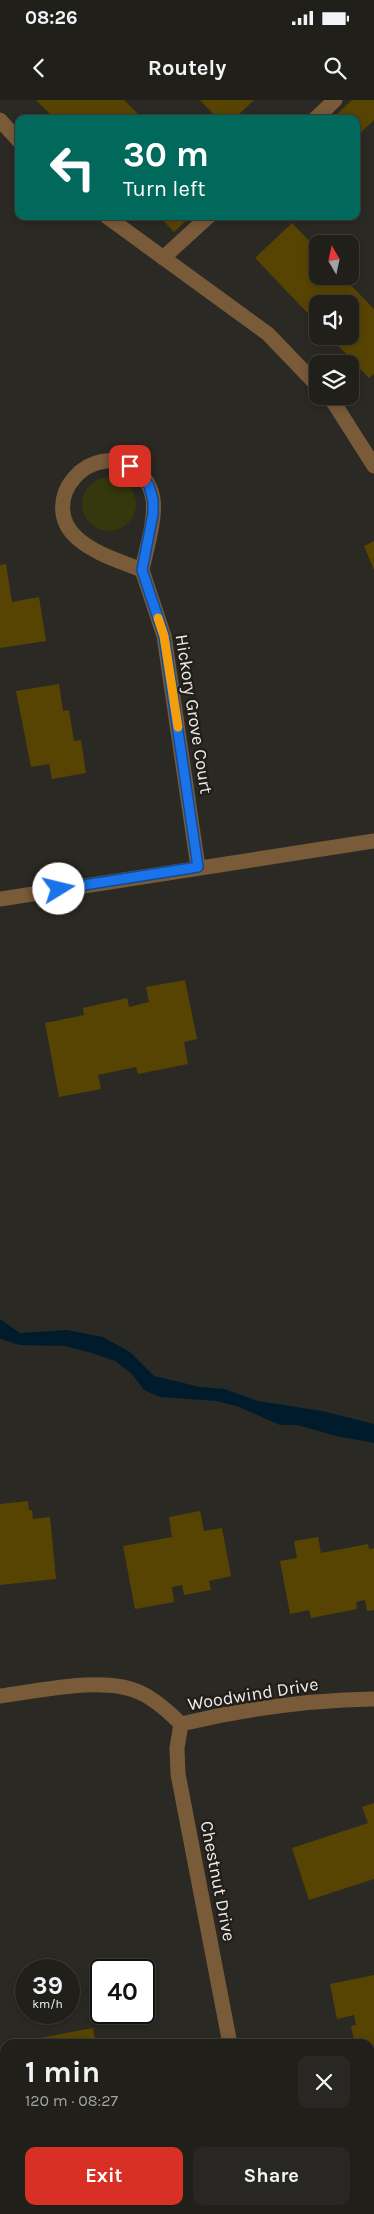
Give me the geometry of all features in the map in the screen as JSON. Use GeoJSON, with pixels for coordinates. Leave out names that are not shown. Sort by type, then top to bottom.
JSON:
{"type":"FeatureCollection","features":[{"type":"Feature","properties":{"kind":"street"},"geometry":{"type":"LineString","coordinates":[[319,115],[335,100]]}},
{"type":"Feature","properties":{"kind":"street"},"geometry":{"type":"LineString","coordinates":[[0,120],[15,137]]}},
{"type":"Feature","properties":{"kind":"street"},"geometry":{"type":"LineString","coordinates":[[111,220],[268,334],[309,377]]}},
{"type":"Feature","properties":{"kind":"street"},"geometry":{"type":"LineString","coordinates":[[163,258],[205,220]]}},
{"type":"Feature","properties":{"kind":"street"},"geometry":{"type":"LineString","coordinates":[[335,405],[369,446],[374,466]]}},
{"type":"Feature","properties":{"kind":"street","name":"Hickory Grove Court"},"geometry":{"type":"LineString","coordinates":[[142,570],[87,546],[76,537],[68,526],[63,512],[68,484],[89,465],[102,461],[130,466],[141,474],[149,486],[153,500],[153,514],[142,570],[164,636],[198,867]]}},
{"type":"Feature","properties":{"kind":"street"},"geometry":{"type":"LineString","coordinates":[[0,899],[374,841]]}},
{"type":"Feature","properties":{"kind":"street","name":"Woodwind Drive"},"geometry":{"type":"LineString","coordinates":[[0,1696],[112,1684],[142,1693],[163,1707],[181,1724],[218,1715],[299,1703],[374,1700]]}},
{"type":"Feature","properties":{"kind":"street","name":"Chestnut Drive"},"geometry":{"type":"LineString","coordinates":[[181,1724],[177,1748],[178,1774],[229,2039]]}},
{"type":"Feature","properties":{"kind":"green space"},"geometry":{"type":"Polygon","coordinates":[[[109,477],[119,479],[128,485],[134,494],[136,504],[134,514],[128,523],[119,529],[109,531],[99,529],[90,523],[84,514],[82,504],[84,494],[90,485],[99,479],[109,477]]]}},
{"type":"Feature","properties":{"kind":"water"},"geometry":{"type":"Polygon","coordinates":[[[0,1319],[20,1333],[67,1330],[103,1337],[130,1352],[154,1376],[200,1387],[224,1389],[258,1401],[322,1411],[374,1424],[374,1443],[336,1436],[297,1425],[280,1425],[239,1407],[217,1401],[160,1397],[144,1390],[132,1374],[115,1361],[65,1346],[20,1345],[0,1339],[0,1319]]]}},
{"type":"Feature","properties":{"kind":"building"},"geometry":{"type":"Polygon","coordinates":[[[36,100],[124,100],[138,114],[137,115],[51,115],[36,100]]]}},
{"type":"Feature","properties":{"kind":"building"},"geometry":{"type":"Polygon","coordinates":[[[200,100],[254,100],[238,115],[214,115],[200,100]]]}},
{"type":"Feature","properties":{"kind":"building"},"geometry":{"type":"Polygon","coordinates":[[[352,100],[374,100],[374,120],[360,133],[360,115],[336,115],[352,100]]]}},
{"type":"Feature","properties":{"kind":"building"},"geometry":{"type":"Polygon","coordinates":[[[163,220],[187,220],[174,232],[163,220]]]}},
{"type":"Feature","properties":{"kind":"building"},"geometry":{"type":"Polygon","coordinates":[[[292,223],[309,241],[309,285],[351,285],[374,309],[374,374],[369,378],[359,368],[359,355],[347,355],[338,345],[359,345],[359,295],[309,295],[309,315],[255,258],[292,223]]]}},
{"type":"Feature","properties":{"kind":"building"},"geometry":{"type":"Polygon","coordinates":[[[374,541],[374,570],[364,546],[374,541]]]}},
{"type":"Feature","properties":{"kind":"building"},"geometry":{"type":"Polygon","coordinates":[[[6,564],[12,602],[39,597],[46,641],[0,648],[0,565],[6,564]]]}},
{"type":"Feature","properties":{"kind":"building"},"geometry":{"type":"Polygon","coordinates":[[[59,684],[63,711],[69,710],[74,741],[81,740],[86,773],[52,779],[49,764],[31,767],[16,691],[59,684]]]}},
{"type":"Feature","properties":{"kind":"building"},"geometry":{"type":"Polygon","coordinates":[[[185,980],[197,1039],[184,1042],[188,1064],[138,1074],[136,1067],[98,1075],[101,1089],[59,1097],[45,1023],[84,1015],[83,1008],[127,998],[129,1007],[149,1002],[146,987],[185,980]]]}},
{"type":"Feature","properties":{"kind":"building"},"geometry":{"type":"Polygon","coordinates":[[[28,1501],[33,1519],[50,1517],[56,1579],[0,1585],[0,1504],[28,1501]]]}},
{"type":"Feature","properties":{"kind":"building"},"geometry":{"type":"Polygon","coordinates":[[[200,1511],[204,1531],[222,1528],[231,1576],[209,1581],[211,1590],[184,1595],[182,1585],[172,1587],[174,1602],[135,1609],[123,1546],[172,1537],[169,1517],[200,1511]]]}},
{"type":"Feature","properties":{"kind":"building"},"geometry":{"type":"Polygon","coordinates":[[[318,1537],[321,1553],[368,1544],[369,1549],[374,1548],[374,1610],[367,1611],[365,1600],[356,1602],[357,1609],[311,1618],[309,1610],[290,1614],[280,1561],[297,1558],[294,1541],[318,1537]]]}},
{"type":"Feature","properties":{"kind":"building"},"geometry":{"type":"Polygon","coordinates":[[[374,1803],[374,1879],[309,1900],[292,1848],[368,1823],[362,1807],[374,1803]]]}},
{"type":"Feature","properties":{"kind":"building"},"geometry":{"type":"Polygon","coordinates":[[[374,1975],[374,2039],[354,2039],[351,2026],[356,2025],[354,2015],[337,2019],[330,1984],[374,1975]]]}},
{"type":"Feature","properties":{"kind":"building"},"geometry":{"type":"Polygon","coordinates":[[[93,2028],[95,2039],[35,2039],[93,2028]]]}},
{"type":"Feature","properties":{"kind":"slow traffic"},"geometry":{"type":"LineString","coordinates":[[158,618],[164,636],[178,727]]}},
{"type":"Feature","properties":{"kind":"route"},"geometry":{"type":"LineString","coordinates":[[59,889],[198,867],[164,636],[142,570],[153,514],[153,500],[149,486],[141,474],[130,466]]}}]}
